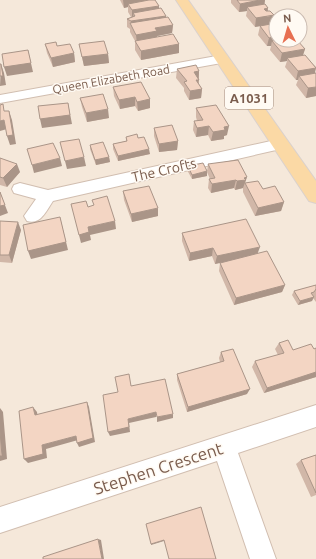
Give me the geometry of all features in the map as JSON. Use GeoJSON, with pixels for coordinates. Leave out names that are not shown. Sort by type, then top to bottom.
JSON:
{"type":"FeatureCollection","features":[{"type":"Feature","properties":{"kind":"main road","name":"A1031"},"geometry":{"type":"LineString","coordinates":[[182,0],[316,196]]}},
{"type":"Feature","properties":{"kind":"street","name":"Queen Elizabeth Road"},"geometry":{"type":"LineString","coordinates":[[0,99],[222,59]]}},
{"type":"Feature","properties":{"kind":"street","name":"The Crofts"},"geometry":{"type":"LineString","coordinates":[[20,189],[48,196],[280,144]]}},
{"type":"Feature","properties":{"kind":"street"},"geometry":{"type":"LineString","coordinates":[[33,216],[48,196]]}},
{"type":"Feature","properties":{"kind":"street","name":"Stephen Crescent"},"geometry":{"type":"LineString","coordinates":[[0,520],[316,416]]}},
{"type":"Feature","properties":{"kind":"street"},"geometry":{"type":"LineString","coordinates":[[224,446],[263,559]]}},
{"type":"Feature","properties":{"kind":"shaded area"},"geometry":{"type":"Polygon","coordinates":[[[0,0],[316,0],[316,559],[0,559],[0,0]]]}},
{"type":"Feature","properties":{"kind":"building"},"geometry":{"type":"Polygon","coordinates":[[[155,0],[159,6],[132,10],[128,4],[155,0]]]}},
{"type":"Feature","properties":{"kind":"building"},"geometry":{"type":"Polygon","coordinates":[[[237,0],[260,0],[240,4],[237,0]]]}},
{"type":"Feature","properties":{"kind":"building"},"geometry":{"type":"Polygon","coordinates":[[[265,4],[268,8],[264,9],[268,11],[268,16],[256,18],[247,7],[265,4]]]}},
{"type":"Feature","properties":{"kind":"building"},"geometry":{"type":"Polygon","coordinates":[[[161,8],[166,16],[131,21],[127,19],[135,16],[133,13],[161,8]]]}},
{"type":"Feature","properties":{"kind":"building"},"geometry":{"type":"Polygon","coordinates":[[[168,17],[173,25],[155,28],[157,31],[136,35],[130,23],[168,17]]]}},
{"type":"Feature","properties":{"kind":"building"},"geometry":{"type":"Polygon","coordinates":[[[268,24],[268,37],[260,26],[268,24]]]}},
{"type":"Feature","properties":{"kind":"building"},"geometry":{"type":"Polygon","coordinates":[[[173,34],[179,44],[141,51],[135,41],[173,34]]]}},
{"type":"Feature","properties":{"kind":"building"},"geometry":{"type":"Polygon","coordinates":[[[104,41],[108,54],[82,57],[79,44],[104,41]]]}},
{"type":"Feature","properties":{"kind":"building"},"geometry":{"type":"Polygon","coordinates":[[[56,42],[57,46],[70,44],[74,53],[51,58],[45,44],[56,42]]]}},
{"type":"Feature","properties":{"kind":"building"},"geometry":{"type":"Polygon","coordinates":[[[278,48],[305,49],[282,53],[278,48]]]}},
{"type":"Feature","properties":{"kind":"building"},"geometry":{"type":"Polygon","coordinates":[[[28,50],[31,63],[4,67],[2,54],[28,50]]]}},
{"type":"Feature","properties":{"kind":"building"},"geometry":{"type":"Polygon","coordinates":[[[305,55],[316,68],[298,71],[287,58],[305,55]]]}},
{"type":"Feature","properties":{"kind":"building"},"geometry":{"type":"Polygon","coordinates":[[[1,64],[3,76],[0,76],[1,64]]]}},
{"type":"Feature","properties":{"kind":"building"},"geometry":{"type":"Polygon","coordinates":[[[196,65],[199,71],[194,72],[199,80],[196,80],[202,89],[190,91],[184,82],[187,81],[177,69],[196,65]]]}},
{"type":"Feature","properties":{"kind":"building"},"geometry":{"type":"Polygon","coordinates":[[[316,73],[316,87],[308,88],[299,76],[316,73]]]}},
{"type":"Feature","properties":{"kind":"building"},"geometry":{"type":"Polygon","coordinates":[[[141,82],[150,99],[137,102],[135,97],[119,100],[113,87],[141,82]]]}},
{"type":"Feature","properties":{"kind":"building"},"geometry":{"type":"Polygon","coordinates":[[[103,94],[108,109],[86,113],[80,98],[103,94]]]}},
{"type":"Feature","properties":{"kind":"building"},"geometry":{"type":"Polygon","coordinates":[[[68,103],[70,115],[40,119],[38,106],[68,103]]]}},
{"type":"Feature","properties":{"kind":"building"},"geometry":{"type":"Polygon","coordinates":[[[3,104],[4,111],[9,111],[13,135],[7,136],[4,120],[0,121],[0,105],[3,104]]]}},
{"type":"Feature","properties":{"kind":"building"},"geometry":{"type":"Polygon","coordinates":[[[216,105],[229,126],[224,127],[225,130],[213,132],[209,126],[197,128],[194,121],[203,120],[196,108],[216,105]]]}},
{"type":"Feature","properties":{"kind":"building"},"geometry":{"type":"Polygon","coordinates":[[[172,125],[178,141],[159,144],[154,128],[172,125]]]}},
{"type":"Feature","properties":{"kind":"building"},"geometry":{"type":"Polygon","coordinates":[[[137,134],[138,138],[144,137],[149,149],[118,156],[113,144],[127,141],[126,137],[137,134]]]}},
{"type":"Feature","properties":{"kind":"building"},"geometry":{"type":"Polygon","coordinates":[[[79,139],[84,157],[65,161],[60,142],[79,139]]]}},
{"type":"Feature","properties":{"kind":"building"},"geometry":{"type":"Polygon","coordinates":[[[103,142],[109,157],[95,160],[90,145],[103,142]]]}},
{"type":"Feature","properties":{"kind":"building"},"geometry":{"type":"Polygon","coordinates":[[[53,143],[60,158],[32,165],[27,149],[53,143]]]}},
{"type":"Feature","properties":{"kind":"building"},"geometry":{"type":"Polygon","coordinates":[[[0,158],[17,164],[3,178],[0,177],[0,158]]]}},
{"type":"Feature","properties":{"kind":"building"},"geometry":{"type":"Polygon","coordinates":[[[238,160],[247,177],[244,178],[246,180],[212,184],[209,179],[215,178],[208,164],[238,160]]]}},
{"type":"Feature","properties":{"kind":"building"},"geometry":{"type":"Polygon","coordinates":[[[203,163],[207,171],[192,175],[188,166],[203,163]]]}},
{"type":"Feature","properties":{"kind":"building"},"geometry":{"type":"Polygon","coordinates":[[[258,181],[263,189],[275,186],[284,202],[258,208],[245,183],[258,181]]]}},
{"type":"Feature","properties":{"kind":"building"},"geometry":{"type":"Polygon","coordinates":[[[149,186],[158,208],[131,214],[123,191],[149,186]]]}},
{"type":"Feature","properties":{"kind":"building"},"geometry":{"type":"Polygon","coordinates":[[[0,192],[5,205],[0,206],[0,192]]]}},
{"type":"Feature","properties":{"kind":"building"},"geometry":{"type":"Polygon","coordinates":[[[107,196],[115,221],[88,227],[89,232],[79,235],[71,204],[86,201],[88,207],[94,205],[92,200],[107,196]]]}},
{"type":"Feature","properties":{"kind":"building"},"geometry":{"type":"Polygon","coordinates":[[[60,217],[66,242],[28,251],[23,225],[60,217]]]}},
{"type":"Feature","properties":{"kind":"building"},"geometry":{"type":"Polygon","coordinates":[[[246,219],[260,247],[217,256],[213,248],[190,253],[182,233],[246,219]]]}},
{"type":"Feature","properties":{"kind":"building"},"geometry":{"type":"Polygon","coordinates":[[[0,221],[18,222],[9,255],[0,255],[0,221]]]}},
{"type":"Feature","properties":{"kind":"building"},"geometry":{"type":"Polygon","coordinates":[[[267,251],[285,285],[236,298],[220,263],[267,251]]]}},
{"type":"Feature","properties":{"kind":"building"},"geometry":{"type":"Polygon","coordinates":[[[316,285],[316,289],[311,293],[314,297],[300,301],[294,291],[316,285]]]}},
{"type":"Feature","properties":{"kind":"building"},"geometry":{"type":"Polygon","coordinates":[[[288,340],[293,350],[311,344],[314,349],[316,348],[316,372],[267,388],[255,361],[284,353],[279,343],[288,340]]]}},
{"type":"Feature","properties":{"kind":"building"},"geometry":{"type":"Polygon","coordinates":[[[233,349],[250,389],[188,407],[177,374],[224,361],[221,352],[233,349]]]}},
{"type":"Feature","properties":{"kind":"building"},"geometry":{"type":"Polygon","coordinates":[[[129,374],[131,386],[165,379],[173,414],[157,417],[156,412],[128,419],[129,427],[108,432],[103,395],[118,392],[115,377],[129,374]]]}},
{"type":"Feature","properties":{"kind":"building"},"geometry":{"type":"Polygon","coordinates":[[[87,402],[93,438],[77,443],[76,436],[42,445],[43,454],[24,459],[19,411],[33,407],[35,415],[87,402]]]}},
{"type":"Feature","properties":{"kind":"building"},"geometry":{"type":"Polygon","coordinates":[[[0,431],[2,456],[0,456],[0,431]]]}},
{"type":"Feature","properties":{"kind":"building"},"geometry":{"type":"Polygon","coordinates":[[[316,455],[316,493],[301,460],[316,455]]]}},
{"type":"Feature","properties":{"kind":"building"},"geometry":{"type":"Polygon","coordinates":[[[201,507],[216,559],[169,559],[164,540],[151,544],[146,524],[201,507]]]}},
{"type":"Feature","properties":{"kind":"building"},"geometry":{"type":"Polygon","coordinates":[[[98,539],[102,559],[43,559],[43,557],[98,539]]]}}]}
